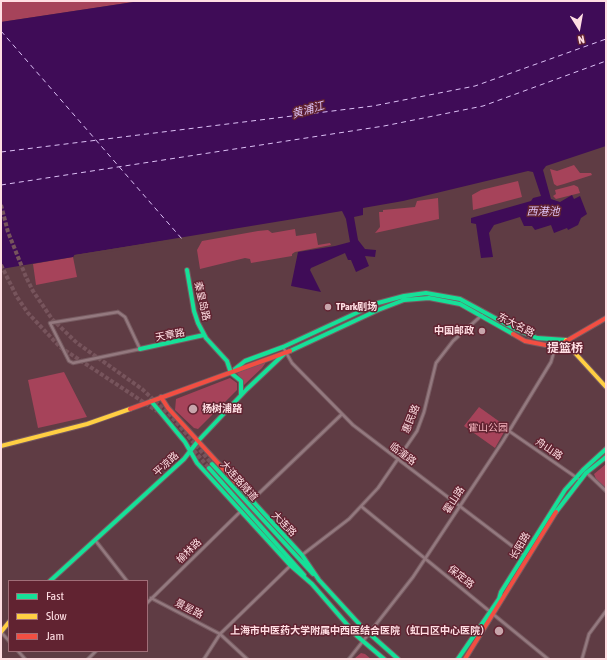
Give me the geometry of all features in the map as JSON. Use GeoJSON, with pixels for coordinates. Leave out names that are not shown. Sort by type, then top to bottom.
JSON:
{"type":"FeatureCollection","features":[{"type":"Feature","properties":{"kind":"main road","name":"秦皇岛路"},"geometry":{"type":"LineString","coordinates":[[187,270],[194,311],[204,335],[227,361],[230,373],[241,381],[241,395]]}},
{"type":"Feature","properties":{"kind":"main road"},"geometry":{"type":"LineString","coordinates":[[230,373],[245,361],[283,347],[378,303],[404,296],[426,293],[438,294],[460,300],[484,311]]}},
{"type":"Feature","properties":{"kind":"main road"},"geometry":{"type":"LineString","coordinates":[[1,446],[87,424],[286,353],[378,310],[404,300],[423,298],[444,300],[460,304],[482,316]]}},
{"type":"Feature","properties":{"kind":"main road","name":"东大名路"},"geometry":{"type":"LineString","coordinates":[[484,311],[517,330],[537,338],[557,341],[566,340],[606,318]]}},
{"type":"Feature","properties":{"kind":"main road","name":"东大名路"},"geometry":{"type":"LineString","coordinates":[[482,316],[525,341],[556,347],[564,344],[566,340]]}},
{"type":"Feature","properties":{"kind":"main road","name":"天章路"},"geometry":{"type":"LineString","coordinates":[[140,349],[204,335]]}},
{"type":"Feature","properties":{"kind":"main road"},"geometry":{"type":"LineString","coordinates":[[566,340],[575,353],[606,387]]}},
{"type":"Feature","properties":{"kind":"main road","name":"平凉路"},"geometry":{"type":"LineString","coordinates":[[51,580],[190,451],[241,395],[286,353]]}},
{"type":"Feature","properties":{"kind":"main road","name":"大连路"},"geometry":{"type":"LineString","coordinates":[[161,397],[168,408],[302,555],[319,580],[369,634],[398,659]]}},
{"type":"Feature","properties":{"kind":"main road"},"geometry":{"type":"LineString","coordinates":[[151,401],[190,451],[197,463],[290,565],[312,584],[363,641],[384,659]]}},
{"type":"Feature","properties":{"kind":"main road","name":"长阳路"},"geometry":{"type":"LineString","coordinates":[[465,659],[553,508],[578,478],[606,449]]}},
{"type":"Feature","properties":{"kind":"main road","name":"长阳路"},"geometry":{"type":"LineString","coordinates":[[585,471],[606,457]]}},
{"type":"Feature","properties":{"kind":"main road","name":"大连路隧道"},"geometry":{"type":"LineString","coordinates":[[312,584],[211,466],[319,580]]}},
{"type":"Feature","properties":{"kind":"main road","name":"长阳路"},"geometry":{"type":"LineString","coordinates":[[458,659],[491,613]]}},
{"type":"Feature","properties":{"kind":"main road"},"geometry":{"type":"LineString","coordinates":[[1,632],[8,623]]}},
{"type":"Feature","properties":{"kind":"street","name":"惠民路"},"geometry":{"type":"LineString","coordinates":[[302,555],[349,519],[362,507],[398,460],[420,423],[436,363],[453,341],[482,316],[484,311]]}},
{"type":"Feature","properties":{"kind":"street"},"geometry":{"type":"LineString","coordinates":[[118,312],[125,317],[140,349],[70,362],[66,357],[50,323],[118,312]]}},
{"type":"Feature","properties":{"kind":"street","name":"霍山路"},"geometry":{"type":"LineString","coordinates":[[349,659],[403,591],[460,507],[551,362],[557,341]]}},
{"type":"Feature","properties":{"kind":"street","name":"临潼路"},"geometry":{"type":"LineString","coordinates":[[283,347],[292,363],[342,415],[398,460],[526,556]]}},
{"type":"Feature","properties":{"kind":"street"},"geometry":{"type":"LineString","coordinates":[[252,500],[342,415]]}},
{"type":"Feature","properties":{"kind":"street","name":"舟山路"},"geometry":{"type":"LineString","coordinates":[[509,431],[578,478]]}},
{"type":"Feature","properties":{"kind":"street"},"geometry":{"type":"LineString","coordinates":[[585,471],[606,491]]}},
{"type":"Feature","properties":{"kind":"street","name":"保定路"},"geometry":{"type":"LineString","coordinates":[[362,507],[548,659]]}},
{"type":"Feature","properties":{"kind":"street","name":"榆林路"},"geometry":{"type":"LineString","coordinates":[[148,601],[242,511]]}},
{"type":"Feature","properties":{"kind":"street"},"geometry":{"type":"LineString","coordinates":[[95,540],[127,580]]}},
{"type":"Feature","properties":{"kind":"street"},"geometry":{"type":"LineString","coordinates":[[204,659],[220,634],[290,565]]}},
{"type":"Feature","properties":{"kind":"street","name":"景星路"},"geometry":{"type":"LineString","coordinates":[[151,598],[220,634],[247,659]]}},
{"type":"Feature","properties":{"kind":"street"},"geometry":{"type":"LineString","coordinates":[[582,659],[589,634],[606,611]]}},
{"type":"Feature","properties":{"kind":"street"},"geometry":{"type":"LineString","coordinates":[[1,632],[8,640]]}},
{"type":"Feature","properties":{"kind":"green space"},"geometry":{"type":"Polygon","coordinates":[[[1,1],[140,1],[1,22],[1,1]]]}},
{"type":"Feature","properties":{"kind":"green space"},"geometry":{"type":"Polygon","coordinates":[[[574,165],[580,173],[591,173],[592,175],[557,186],[554,184],[550,169],[557,171],[574,165]]]}},
{"type":"Feature","properties":{"kind":"green space"},"geometry":{"type":"Polygon","coordinates":[[[518,181],[522,197],[473,210],[472,195],[481,190],[518,181]]]}},
{"type":"Feature","properties":{"kind":"green space"},"geometry":{"type":"Polygon","coordinates":[[[574,185],[578,187],[580,193],[556,199],[553,196],[556,194],[555,190],[574,185]]]}},
{"type":"Feature","properties":{"kind":"green space"},"geometry":{"type":"Polygon","coordinates":[[[438,198],[439,219],[375,233],[380,227],[379,212],[383,212],[383,210],[415,207],[417,201],[438,198]]]}},
{"type":"Feature","properties":{"kind":"green space"},"geometry":{"type":"Polygon","coordinates":[[[295,229],[296,236],[316,233],[318,245],[330,243],[331,245],[295,252],[292,256],[251,263],[250,259],[245,258],[200,269],[197,250],[202,241],[258,231],[268,230],[272,233],[295,229]]]}},
{"type":"Feature","properties":{"kind":"green space"},"geometry":{"type":"Polygon","coordinates":[[[73,257],[77,277],[36,285],[33,264],[73,257]]]}},
{"type":"Feature","properties":{"kind":"green space"},"geometry":{"type":"Polygon","coordinates":[[[267,361],[262,368],[244,385],[237,373],[267,361]]]}},
{"type":"Feature","properties":{"kind":"green space"},"geometry":{"type":"Polygon","coordinates":[[[64,372],[87,417],[38,428],[28,380],[64,372]]]}},
{"type":"Feature","properties":{"kind":"green space"},"geometry":{"type":"Polygon","coordinates":[[[230,378],[237,383],[237,390],[198,429],[194,428],[175,410],[176,399],[230,378]]]}},
{"type":"Feature","properties":{"kind":"green space","name":"霍山公园"},"geometry":{"type":"Polygon","coordinates":[[[479,407],[507,427],[495,448],[464,426],[479,407]]]}},
{"type":"Feature","properties":{"kind":"green space"},"geometry":{"type":"Polygon","coordinates":[[[606,464],[606,488],[596,479],[594,474],[606,464]]]}},
{"type":"Feature","properties":{"kind":"green space"},"geometry":{"type":"Polygon","coordinates":[[[361,653],[365,654],[371,659],[354,659],[361,653]]]}},
{"type":"Feature","properties":{"kind":"water"},"geometry":{"type":"Polygon","coordinates":[[[140,1],[606,1],[606,146],[546,166],[543,170],[551,199],[560,202],[572,195],[574,199],[580,196],[587,214],[581,218],[578,225],[568,230],[567,228],[554,233],[551,225],[535,230],[532,226],[524,226],[520,217],[494,225],[489,233],[493,257],[481,258],[476,224],[471,223],[471,218],[531,201],[533,198],[541,196],[533,172],[528,171],[403,201],[363,208],[363,215],[354,217],[358,240],[365,249],[376,250],[375,257],[365,256],[369,266],[356,272],[351,260],[348,260],[345,253],[311,268],[310,270],[321,292],[291,286],[298,252],[350,242],[346,219],[342,211],[75,255],[73,257],[1,269],[1,22],[140,1]]]}},
{"type":"Feature","properties":{"kind":"pier"},"geometry":{"type":"Polygon","coordinates":[[[169,240],[169,242],[77,257],[75,259],[74,255],[169,240]]]}},
{"type":"Feature","properties":{"kind":"ferry route"},"geometry":{"type":"LineString","coordinates":[[1,31],[182,239]]}},
{"type":"Feature","properties":{"kind":"ferry route"},"geometry":{"type":"LineString","coordinates":[[1,152],[373,106],[475,86],[606,39]]}},
{"type":"Feature","properties":{"kind":"ferry route"},"geometry":{"type":"LineString","coordinates":[[1,185],[384,126],[483,106],[606,61]]}},
{"type":"Feature","properties":{"kind":"ferry route"},"geometry":{"type":"LineString","coordinates":[[606,121],[606,132]]}},
{"type":"Feature","properties":{"kind":"tunnel"},"geometry":{"type":"LineString","coordinates":[[1,205],[8,232],[26,277],[33,291],[52,319],[77,343],[142,389],[169,414],[212,464]]}},
{"type":"Feature","properties":{"kind":"tunnel"},"geometry":{"type":"LineString","coordinates":[[1,265],[17,297],[28,313],[60,347],[157,411]]}},
{"type":"Feature","properties":{"kind":"tunnel"},"geometry":{"type":"LineString","coordinates":[[190,446],[209,468]]}},
{"type":"Feature","properties":{"kind":"traffic: fast"},"geometry":{"type":"LineString","coordinates":[[187,270],[194,311],[198,323],[206,338],[227,361],[231,373]]}},
{"type":"Feature","properties":{"kind":"traffic: fast"},"geometry":{"type":"LineString","coordinates":[[235,369],[245,361],[283,347],[378,303],[404,296],[426,293],[460,299],[517,330],[537,338],[566,340]]}},
{"type":"Feature","properties":{"kind":"traffic: fast"},"geometry":{"type":"LineString","coordinates":[[290,351],[378,310],[404,300],[429,298],[460,304],[513,334]]}},
{"type":"Feature","properties":{"kind":"traffic: fast"},"geometry":{"type":"LineString","coordinates":[[140,349],[204,335]]}},
{"type":"Feature","properties":{"kind":"traffic: fast"},"geometry":{"type":"LineString","coordinates":[[51,580],[184,459],[198,441],[247,389],[284,354]]}},
{"type":"Feature","properties":{"kind":"traffic: fast"},"geometry":{"type":"LineString","coordinates":[[231,373],[241,381],[241,395]]}},
{"type":"Feature","properties":{"kind":"traffic: fast"},"geometry":{"type":"LineString","coordinates":[[151,401],[185,442],[197,463],[290,565],[312,584],[357,636],[384,659]]}},
{"type":"Feature","properties":{"kind":"traffic: fast"},"geometry":{"type":"LineString","coordinates":[[458,659],[499,599],[501,592],[565,490],[583,470],[606,449]]}},
{"type":"Feature","properties":{"kind":"traffic: fast"},"geometry":{"type":"LineString","coordinates":[[556,512],[586,473],[606,457]]}},
{"type":"Feature","properties":{"kind":"traffic: fast"},"geometry":{"type":"LineString","coordinates":[[212,464],[313,574]]}},
{"type":"Feature","properties":{"kind":"traffic: fast"},"geometry":{"type":"LineString","coordinates":[[209,468],[304,575]]}},
{"type":"Feature","properties":{"kind":"traffic: fast"},"geometry":{"type":"LineString","coordinates":[[238,485],[302,555],[319,580],[362,627],[398,659]]}},
{"type":"Feature","properties":{"kind":"traffic: slow"},"geometry":{"type":"LineString","coordinates":[[566,340],[575,353],[606,387]]}},
{"type":"Feature","properties":{"kind":"traffic: slow"},"geometry":{"type":"LineString","coordinates":[[1,446],[87,424],[130,409]]}},
{"type":"Feature","properties":{"kind":"traffic: slow"},"geometry":{"type":"LineString","coordinates":[[1,632],[8,623]]}},
{"type":"Feature","properties":{"kind":"traffic: jam"},"geometry":{"type":"LineString","coordinates":[[513,334],[525,341],[556,347],[606,318]]}},
{"type":"Feature","properties":{"kind":"traffic: jam"},"geometry":{"type":"LineString","coordinates":[[130,409],[290,351]]}},
{"type":"Feature","properties":{"kind":"traffic: jam"},"geometry":{"type":"LineString","coordinates":[[161,397],[168,408],[238,485]]}},
{"type":"Feature","properties":{"kind":"traffic: jam"},"geometry":{"type":"LineString","coordinates":[[465,659],[556,512]]}},
{"type":"Feature","properties":{"kind":"place","name":"TPark剧场"},"geometry":{"type":"Point","coordinates":[328,307]}},
{"type":"Feature","properties":{"kind":"place","name":"中国邮政"},"geometry":{"type":"Point","coordinates":[482,331]}},
{"type":"Feature","properties":{"kind":"place","name":"杨树浦路"},"geometry":{"type":"Point","coordinates":[193,409]}},
{"type":"Feature","properties":{"kind":"place","name":"上海市中医药大学附属中西医结合医院（虹口区中心医院）"},"geometry":{"type":"Point","coordinates":[499,631]}},
{"type":"Feature","properties":{"kind":"district","name":"提篮桥"},"geometry":{"type":"Point","coordinates":[565,348]}},
{"type":"Feature","properties":{"kind":"water label","name":"黄浦江"},"geometry":{"type":"Point","coordinates":[308,110]}},
{"type":"Feature","properties":{"kind":"water label","name":"西港池"},"geometry":{"type":"Point","coordinates":[543,212]}}]}
